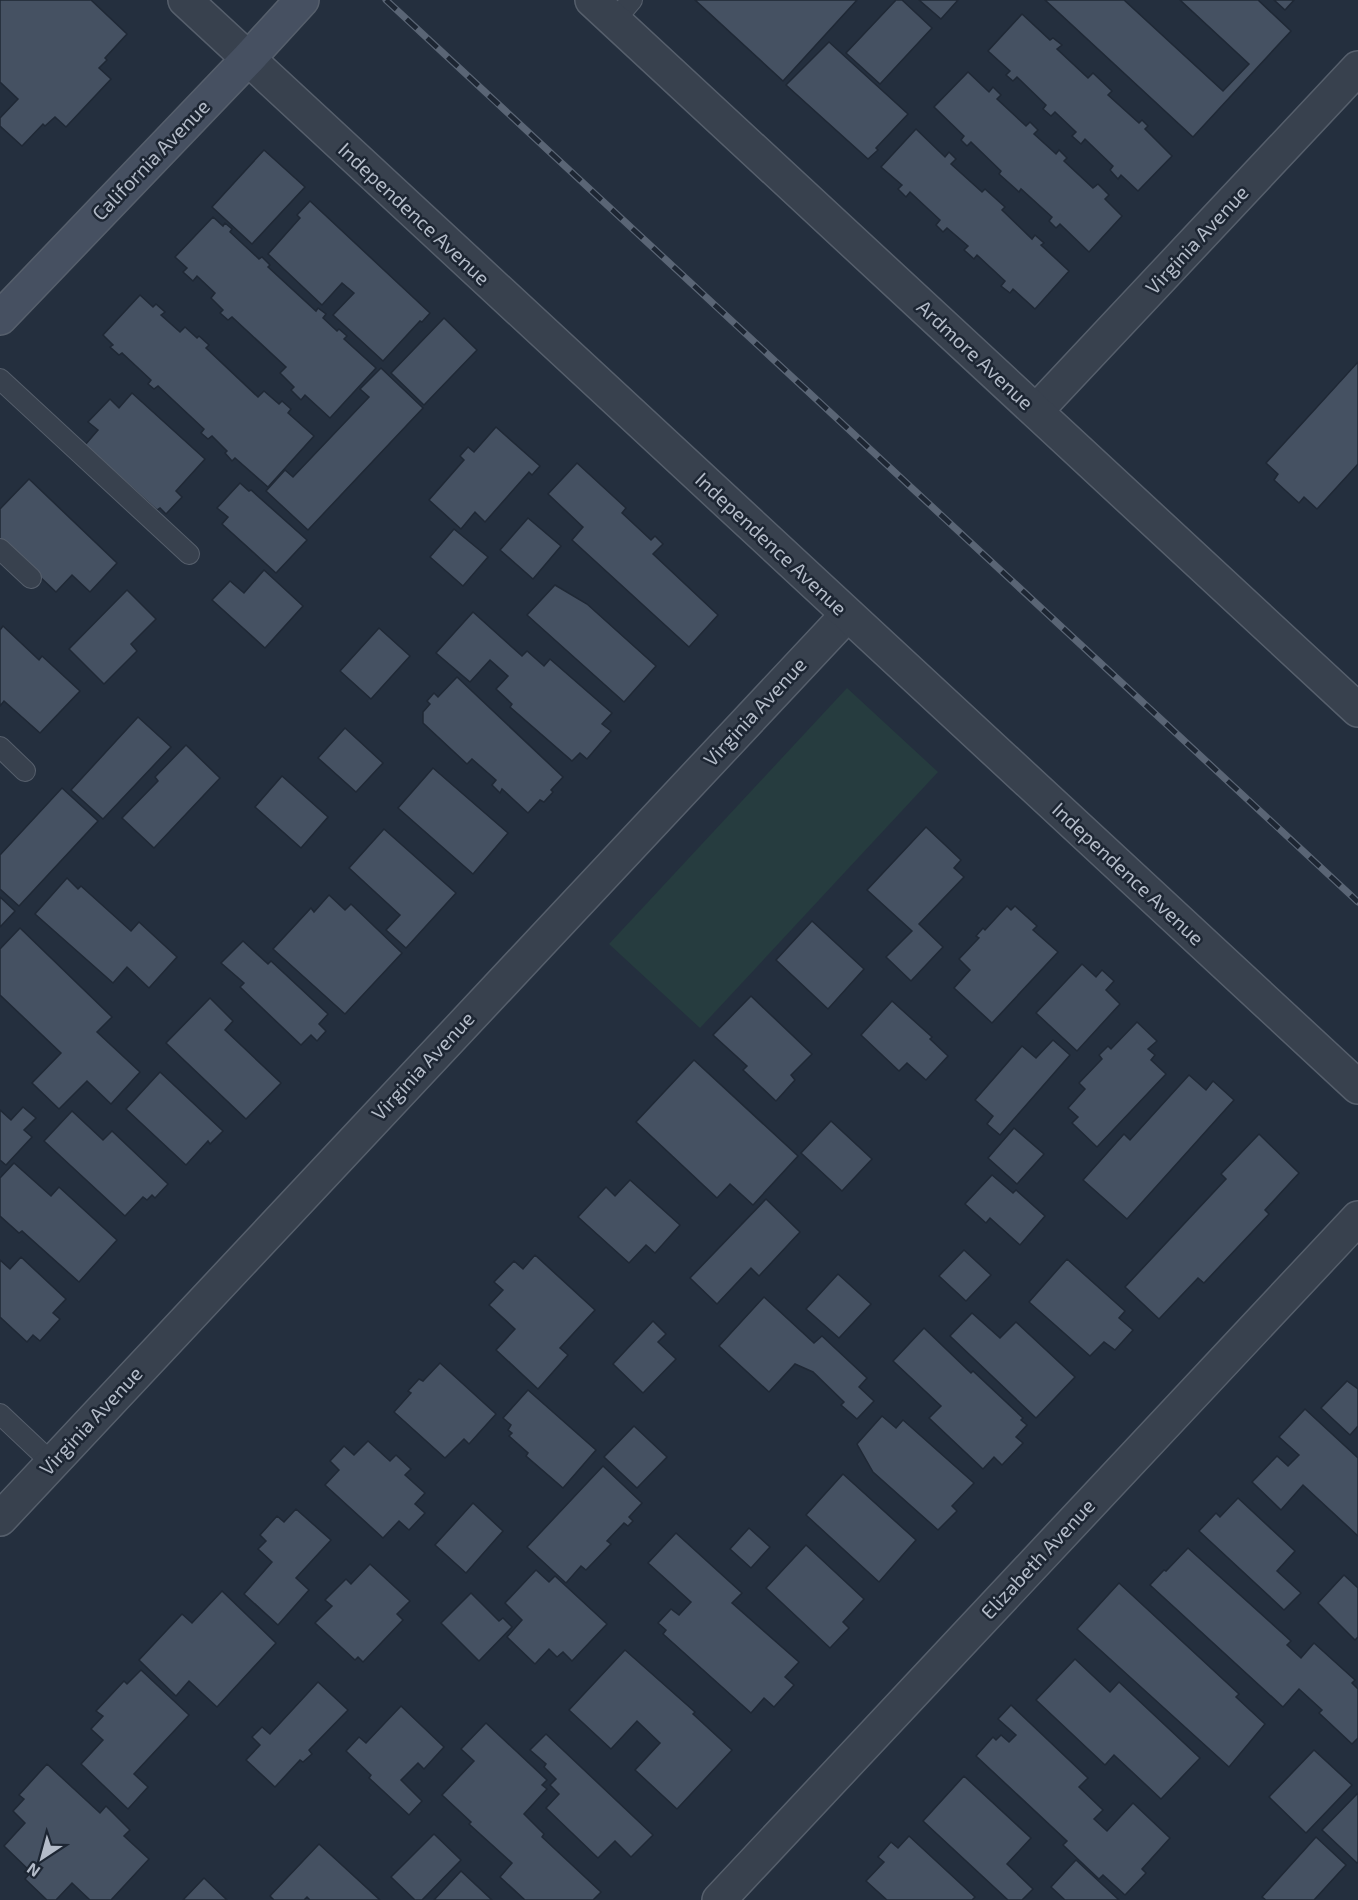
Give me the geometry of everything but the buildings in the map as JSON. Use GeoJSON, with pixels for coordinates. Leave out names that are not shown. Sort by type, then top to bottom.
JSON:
{"type":"FeatureCollection","features":[{"type":"Feature","properties":{"kind":"main road","name":"California Avenue"},"geometry":{"type":"LineString","coordinates":[[0,318],[302,0]]}},
{"type":"Feature","properties":{"kind":"street","name":"Independence Avenue"},"geometry":{"type":"LineString","coordinates":[[185,0],[1358,1087]]}},
{"type":"Feature","properties":{"kind":"street","name":"Ardmore Avenue"},"geometry":{"type":"LineString","coordinates":[[612,7],[1036,411],[1358,710]]}},
{"type":"Feature","properties":{"kind":"street","name":"Virginia Avenue"},"geometry":{"type":"LineString","coordinates":[[1036,411],[1358,68]]}},
{"type":"Feature","properties":{"kind":"street","name":"Virginia Avenue"},"geometry":{"type":"LineString","coordinates":[[0,1519],[847,615]]}},
{"type":"Feature","properties":{"kind":"street","name":"Elizabeth Avenue"},"geometry":{"type":"LineString","coordinates":[[719,1900],[1358,1218]]}},
{"type":"Feature","properties":{"kind":"lane"},"geometry":{"type":"LineString","coordinates":[[0,379],[189,554]]}},
{"type":"Feature","properties":{"kind":"lane"},"geometry":{"type":"LineString","coordinates":[[0,549],[31,578]]}},
{"type":"Feature","properties":{"kind":"lane"},"geometry":{"type":"LineString","coordinates":[[0,747],[25,771]]}},
{"type":"Feature","properties":{"kind":"lane"},"geometry":{"type":"LineString","coordinates":[[0,1414],[52,1463]]}},
{"type":"Feature","properties":{"kind":"green space"},"geometry":{"type":"Polygon","coordinates":[[[847,688],[938,772],[700,1028],[609,944],[847,688]]]}},
{"type":"Feature","properties":{"kind":"railway"},"geometry":{"type":"LineString","coordinates":[[386,0],[1358,902]]}}]}
